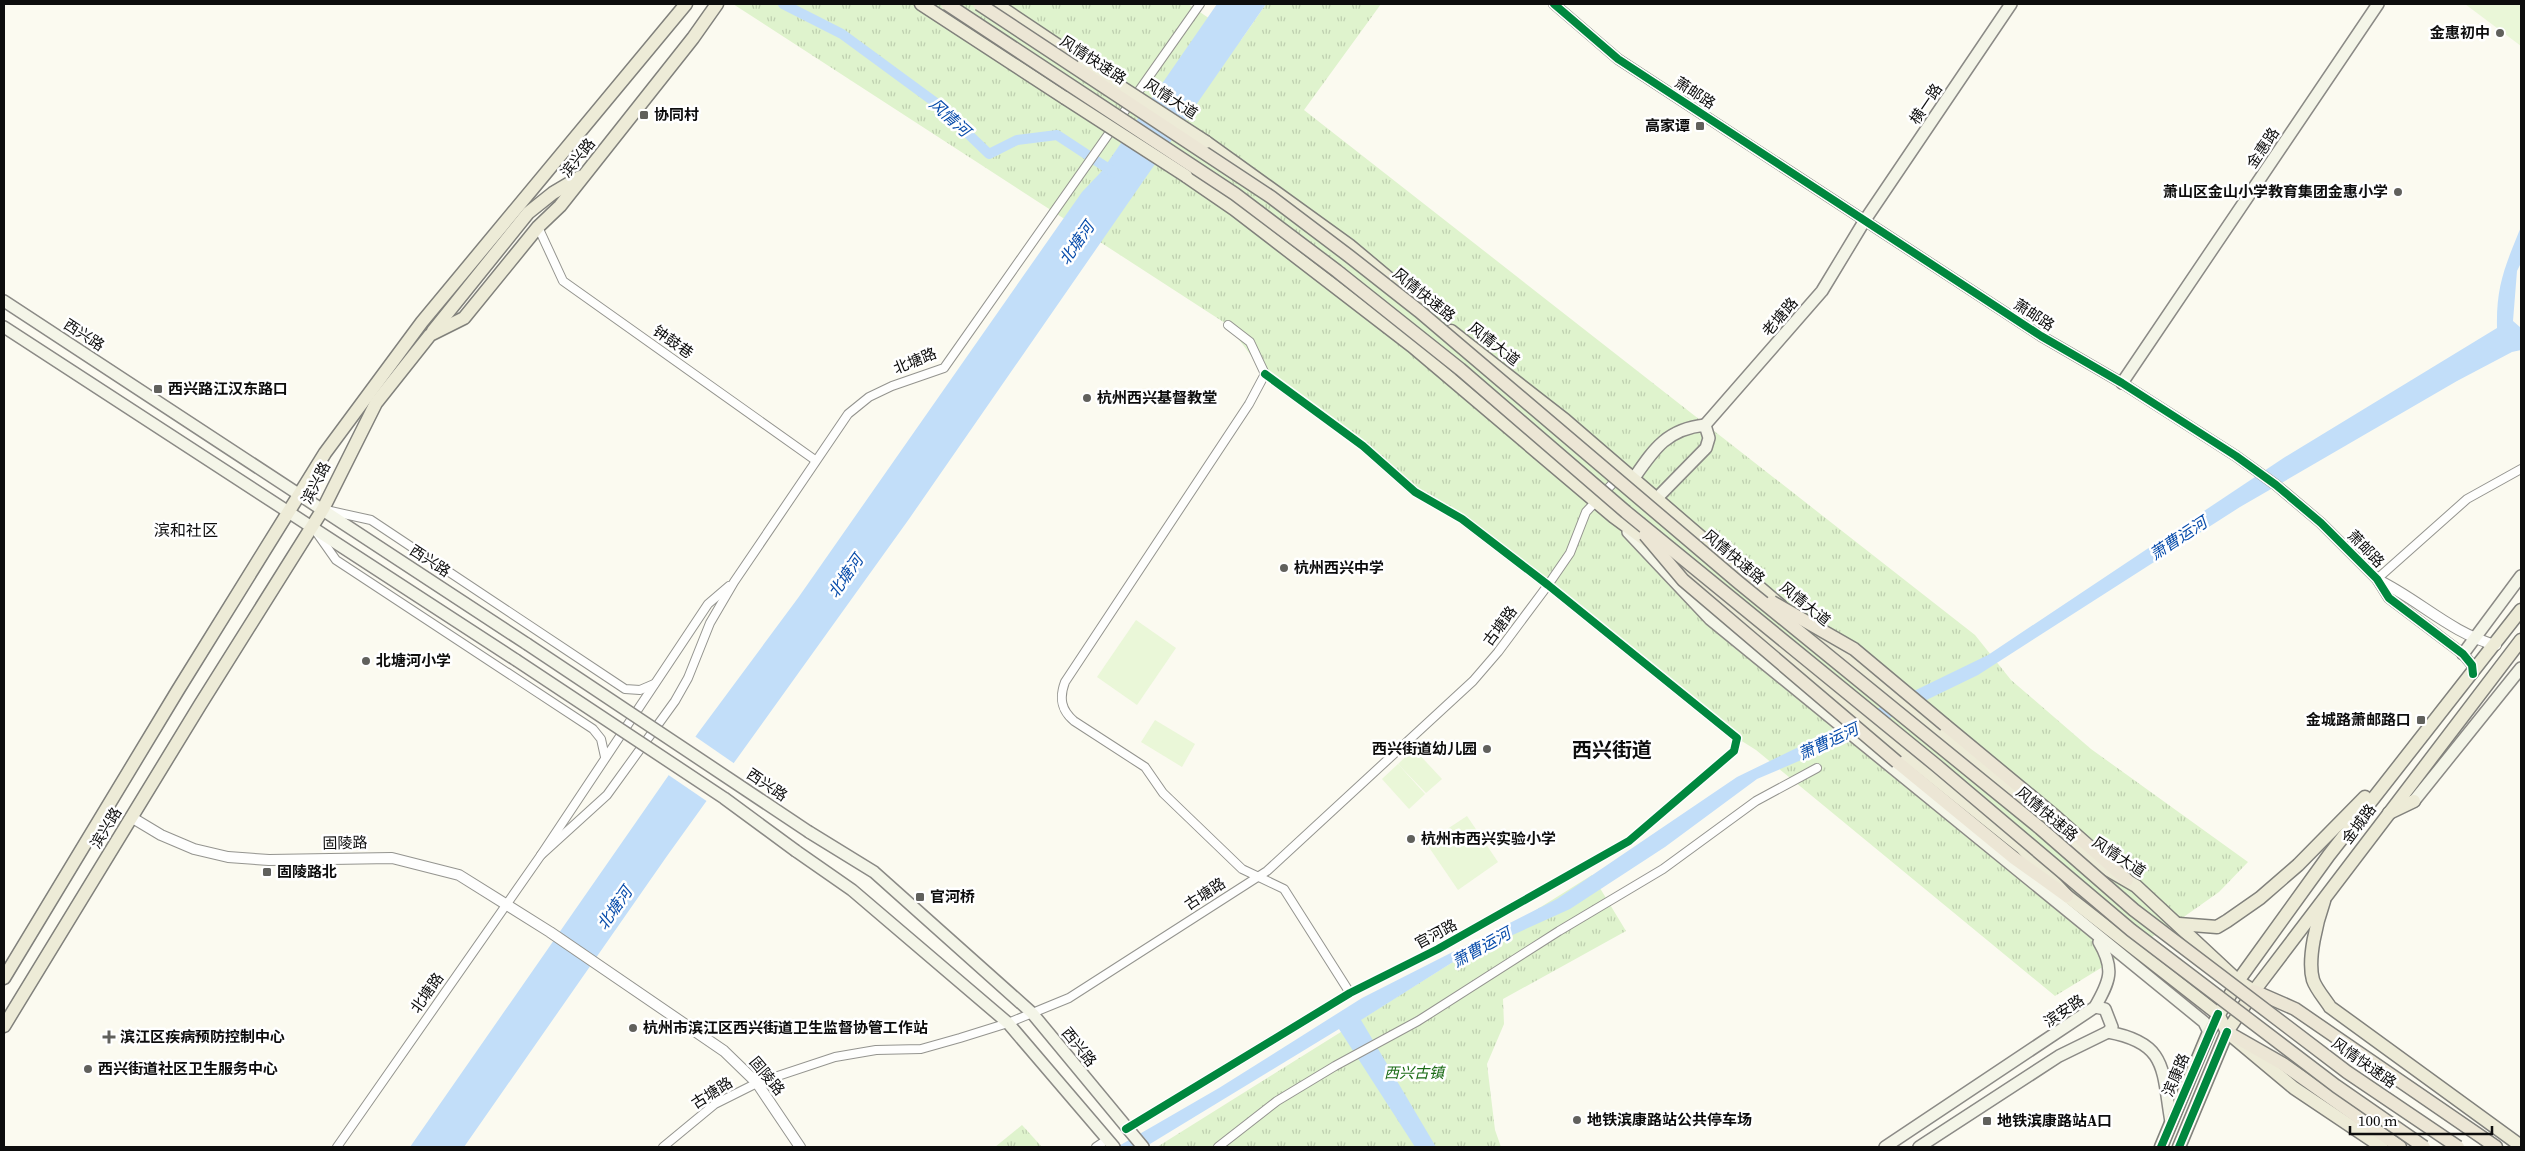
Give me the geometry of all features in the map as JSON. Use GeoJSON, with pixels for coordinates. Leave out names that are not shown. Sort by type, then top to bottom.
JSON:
{"type":"FeatureCollection","features":[{"type":"Feature","properties":{"kind":"highway"},"geometry":{"type":"LineString","coordinates":[[948,4],[1235,194],[1444,357],[1620,514],[1937,766],[2131,930],[2336,1086],[2424,1147]]}},
{"type":"Feature","properties":{"kind":"highway","name":"风情快速路"},"geometry":{"type":"LineString","coordinates":[[979,4],[1271,197],[1349,256],[1427,318],[1738,582],[2033,822],[2134,910],[2348,1072],[2458,1147]]}},
{"type":"Feature","properties":{"kind":"highway"},"geometry":{"type":"LineString","coordinates":[[1620,514],[1683,580],[1897,762],[2014,858],[2067,896]]}},
{"type":"Feature","properties":{"kind":"highway"},"geometry":{"type":"LineString","coordinates":[[1738,582],[1854,649],[1939,727],[2056,817],[2127,880]]}},
{"type":"Feature","properties":{"kind":"highway"},"geometry":{"type":"LineString","coordinates":[[2254,992],[2295,1009],[2496,1147]]}},
{"type":"Feature","properties":{"kind":"highway"},"geometry":{"type":"LineString","coordinates":[[2227,1032],[2283,1064],[2400,1147]]}},
{"type":"Feature","properties":{"kind":"main road","name":"滨兴路"},"geometry":{"type":"LineString","coordinates":[[4,978],[325,453],[422,322],[686,4]]}},
{"type":"Feature","properties":{"kind":"main road","name":"滨兴路"},"geometry":{"type":"LineString","coordinates":[[4,1026],[323,509],[376,403],[430,335],[464,318],[538,227],[560,206],[717,4]]}},
{"type":"Feature","properties":{"kind":"main road"},"geometry":{"type":"LineString","coordinates":[[921,4],[1234,209],[1378,319],[1595,500],[1620,514],[1678,564],[1702,588],[1851,711],[2021,847],[2067,896],[2218,1014],[2227,1032],[2294,1088],[2382,1147]]}},
{"type":"Feature","properties":{"kind":"main road","name":"风情大道"},"geometry":{"type":"LineString","coordinates":[[996,4],[1206,142],[1349,245],[1445,326],[1565,420],[1766,594],[1849,659],[1886,692],[1939,727]]}},
{"type":"Feature","properties":{"kind":"main road","name":"横一路"},"geometry":{"type":"LineString","coordinates":[[1865,220],[2011,4]]}},
{"type":"Feature","properties":{"kind":"main road","name":"金惠路"},"geometry":{"type":"LineString","coordinates":[[2122,383],[2378,4]]}},
{"type":"Feature","properties":{"kind":"main road"},"geometry":{"type":"LineString","coordinates":[[430,335],[528,213],[553,193],[587,173]]}},
{"type":"Feature","properties":{"kind":"main road","name":"老塘路"},"geometry":{"type":"LineString","coordinates":[[1704,425],[1822,292],[1865,220]]}},
{"type":"Feature","properties":{"kind":"main road","name":"西兴路"},"geometry":{"type":"LineString","coordinates":[[4,301],[301,494],[809,832],[874,872],[1032,1012],[1142,1147]]}},
{"type":"Feature","properties":{"kind":"main road"},"geometry":{"type":"LineString","coordinates":[[4,327],[312,526],[724,798],[852,890],[1008,1023],[1111,1143]]}},
{"type":"Feature","properties":{"kind":"main road"},"geometry":{"type":"LineString","coordinates":[[1634,478],[1655,448],[1671,435],[1687,427],[1704,425],[1709,438],[1706,448],[1657,498]]}},
{"type":"Feature","properties":{"kind":"main road"},"geometry":{"type":"LineString","coordinates":[[1620,514],[1710,619],[2096,936],[2204,1022],[2209,1032]]}},
{"type":"Feature","properties":{"kind":"main road"},"geometry":{"type":"LineString","coordinates":[[2463,654],[2521,576]]}},
{"type":"Feature","properties":{"kind":"main road","name":"金城路"},"geometry":{"type":"LineString","coordinates":[[2238,981],[2286,913],[2418,741],[2496,645],[2521,610]]}},
{"type":"Feature","properties":{"kind":"main road","name":"金城路"},"geometry":{"type":"LineString","coordinates":[[2227,1032],[2326,894],[2521,640]]}},
{"type":"Feature","properties":{"kind":"main road"},"geometry":{"type":"LineString","coordinates":[[2387,814],[2414,801],[2521,666]]}},
{"type":"Feature","properties":{"kind":"main road"},"geometry":{"type":"LineString","coordinates":[[2179,924],[2217,927],[2260,898],[2298,865],[2338,826],[2418,741]]}},
{"type":"Feature","properties":{"kind":"main road","name":"风情大道"},"geometry":{"type":"LineString","coordinates":[[2127,880],[2179,924],[2238,981],[2254,992],[2283,1026],[2466,1147]]}},
{"type":"Feature","properties":{"kind":"main road"},"geometry":{"type":"LineString","coordinates":[[2326,894],[2316,931],[2313,980],[2330,1007],[2521,1146]]}},
{"type":"Feature","properties":{"kind":"main road"},"geometry":{"type":"LineString","coordinates":[[2095,1007],[2104,991],[2110,966],[2107,955],[2096,936]]}},
{"type":"Feature","properties":{"kind":"main road","name":"滨康路"},"geometry":{"type":"LineString","coordinates":[[2161,1147],[2209,1032],[2238,981]]}},
{"type":"Feature","properties":{"kind":"main road","name":"滨安路"},"geometry":{"type":"LineString","coordinates":[[1885,1147],[2095,1007],[2105,1009],[2110,1018],[2112,1027],[2108,1032]]}},
{"type":"Feature","properties":{"kind":"main road"},"geometry":{"type":"LineString","coordinates":[[2218,1014],[2236,1018],[2429,1147]]}},
{"type":"Feature","properties":{"kind":"main road"},"geometry":{"type":"LineString","coordinates":[[1919,1147],[2059,1056],[2108,1032],[2137,1039],[2157,1055],[2163,1073],[2170,1122]]}},
{"type":"Feature","properties":{"kind":"main road","name":"滨康路"},"geometry":{"type":"LineString","coordinates":[[2178,1147],[2227,1032]]}},
{"type":"Feature","properties":{"kind":"street","name":"北塘路"},"geometry":{"type":"LineString","coordinates":[[541,855],[607,795],[675,702],[688,678],[710,623],[734,582],[848,414],[868,397],[892,386],[944,368],[1094,152],[1200,4]]}},
{"type":"Feature","properties":{"kind":"street","name":"萧邮路"},"geometry":{"type":"LineString","coordinates":[[1554,4],[1618,59],[2041,336],[2122,383],[2247,463],[2321,523],[2377,580],[2389,598],[2463,654],[2472,665],[2473,674]]}},
{"type":"Feature","properties":{"kind":"street","name":"钟鼓巷"},"geometry":{"type":"LineString","coordinates":[[538,227],[563,281],[815,460]]}},
{"type":"Feature","properties":{"kind":"street"},"geometry":{"type":"LineString","coordinates":[[1228,325],[1250,342],[1265,374],[1363,446],[1415,492],[1462,519],[1548,585]]}},
{"type":"Feature","properties":{"kind":"street"},"geometry":{"type":"LineString","coordinates":[[1265,374],[1249,404],[1065,682],[1061,693],[1062,704],[1066,714],[1145,767],[1164,793],[1242,869],[1284,889],[1350,993]]}},
{"type":"Feature","properties":{"kind":"street"},"geometry":{"type":"LineString","coordinates":[[2496,645],[2474,638],[2399,590],[2377,580],[2467,499],[2521,469]]}},
{"type":"Feature","properties":{"kind":"street","name":"古塘路"},"geometry":{"type":"LineString","coordinates":[[663,1147],[715,1104],[757,1083],[835,1057],[876,1050],[921,1048],[1008,1023],[1069,998],[1267,871],[1473,681],[1498,652],[1570,553],[1586,512],[1595,500],[1615,481],[1634,478]]}},
{"type":"Feature","properties":{"kind":"street","name":"西兴路"},"geometry":{"type":"LineString","coordinates":[[323,509],[371,520],[625,689],[640,690],[654,684]]}},
{"type":"Feature","properties":{"kind":"street"},"geometry":{"type":"LineString","coordinates":[[312,526],[336,560],[593,729],[601,739],[605,758]]}},
{"type":"Feature","properties":{"kind":"street","name":"北塘路"},"geometry":{"type":"LineString","coordinates":[[337,1147],[541,855],[708,604],[734,582]]}},
{"type":"Feature","properties":{"kind":"street","name":"官河路"},"geometry":{"type":"LineString","coordinates":[[1128,1130],[1350,993],[1438,949],[1629,841],[1734,751],[1737,738],[1548,585]]}},
{"type":"Feature","properties":{"kind":"street"},"geometry":{"type":"LineString","coordinates":[[2509,656],[2521,666]]}},
{"type":"Feature","properties":{"kind":"street"},"geometry":{"type":"LineString","coordinates":[[1218,1147],[1277,1101],[1335,1066],[1418,1021],[1559,931],[1664,870],[1756,801],[1817,768]]}},
{"type":"Feature","properties":{"kind":"street","name":"固陵路"},"geometry":{"type":"LineString","coordinates":[[132,817],[162,835],[194,849],[228,856],[268,860],[392,858],[459,875],[602,966],[724,1051],[757,1083],[800,1147]]}},
{"type":"Feature","properties":{"kind":"street"},"geometry":{"type":"LineString","coordinates":[[1096,1147],[1111,1143]]}},
{"type":"Feature","properties":{"kind":"green space"},"geometry":{"type":"Polygon","coordinates":[[[733,4],[1188,4],[1241,40],[1266,4],[1381,4],[1304,110],[1975,635],[2011,680],[2091,749],[2248,862],[2219,892],[2178,921],[2055,996],[1756,750],[1737,738],[1462,519],[1415,492],[1363,446],[1265,374],[1228,325],[733,4]]]}},
{"type":"Feature","properties":{"kind":"green space"},"geometry":{"type":"Polygon","coordinates":[[[2465,4],[2521,4],[2521,46],[2465,4]]]}},
{"type":"Feature","properties":{"kind":"green space"},"geometry":{"type":"Polygon","coordinates":[[[1136,620],[1176,648],[1137,705],[1097,677],[1136,620]]]}},
{"type":"Feature","properties":{"kind":"green space"},"geometry":{"type":"Polygon","coordinates":[[[1155,720],[1195,744],[1182,767],[1141,742],[1155,720]]]}},
{"type":"Feature","properties":{"kind":"green space"},"geometry":{"type":"Polygon","coordinates":[[[1414,749],[1442,779],[1426,793],[1398,764],[1414,749]]]}},
{"type":"Feature","properties":{"kind":"green space"},"geometry":{"type":"Polygon","coordinates":[[[1398,764],[1425,794],[1409,809],[1382,779],[1398,764]]]}},
{"type":"Feature","properties":{"kind":"green space"},"geometry":{"type":"Polygon","coordinates":[[[1467,816],[1498,862],[1458,890],[1426,843],[1467,816]]]}},
{"type":"Feature","properties":{"kind":"green space","name":"西兴古镇"},"geometry":{"type":"Polygon","coordinates":[[[1592,875],[1626,931],[1503,999],[1504,1024],[1487,1064],[1495,1130],[1501,1147],[1157,1147],[1592,875]]]}},
{"type":"Feature","properties":{"kind":"green space"},"geometry":{"type":"Polygon","coordinates":[[[1022,1125],[1042,1147],[995,1147],[1022,1125]]]}},
{"type":"Feature","properties":{"kind":"water","name":"北塘河"},"geometry":{"type":"Polygon","coordinates":[[[1217,4],[1266,4],[909,519],[667,856],[464,1147],[410,1147],[698,733],[798,598],[1082,192],[1101,172],[1217,4]]]}},
{"type":"Feature","properties":{"kind":"water","name":"萧曹运河"},"geometry":{"type":"Polygon","coordinates":[[[2521,227],[2521,263],[2517,271],[2513,321],[2521,328],[2521,350],[2512,352],[2457,381],[2240,507],[1978,675],[1813,755],[1757,779],[1665,847],[1570,909],[1453,962],[1361,1020],[1436,1147],[1415,1147],[1339,1029],[1145,1147],[1117,1147],[1219,1088],[1362,998],[1557,899],[1737,777],[1988,655],[2285,457],[2497,328],[2500,288],[2510,253],[2521,227]]]}},
{"type":"Feature","properties":{"kind":"pier"},"geometry":{"type":"Polygon","coordinates":[[[693,735],[735,764],[708,802],[667,774],[693,735]]]}},
{"type":"Feature","properties":{"kind":"waterway","name":"风情河"},"geometry":{"type":"LineString","coordinates":[[783,4],[842,34],[936,103],[989,154],[1017,140],[1057,135],[1115,173]]}},
{"type":"Feature","properties":{"kind":"cycle path"},"geometry":{"type":"LineString","coordinates":[[1554,4],[1618,59],[2041,336],[2122,383],[2236,456],[2276,485],[2321,523],[2377,579],[2389,598],[2463,654],[2472,665],[2473,674]]}},
{"type":"Feature","properties":{"kind":"cycle path"},"geometry":{"type":"LineString","coordinates":[[1126,1129],[1350,993],[1438,949],[1629,841],[1734,751],[1737,738],[1548,585],[1462,519],[1415,492],[1363,446],[1265,374]]}},
{"type":"Feature","properties":{"kind":"cycle path"},"geometry":{"type":"LineString","coordinates":[[2161,1147],[2218,1014]]}},
{"type":"Feature","properties":{"kind":"cycle path"},"geometry":{"type":"LineString","coordinates":[[2179,1147],[2227,1032]]}},
{"type":"Feature","properties":{"kind":"place","name":"金惠初中"},"geometry":{"type":"Point","coordinates":[2500,33]}},
{"type":"Feature","properties":{"kind":"place","name":"协同村"},"geometry":{"type":"Point","coordinates":[644,115]}},
{"type":"Feature","properties":{"kind":"place","name":"高家谭"},"geometry":{"type":"Point","coordinates":[1700,126]}},
{"type":"Feature","properties":{"kind":"place","name":"萧山区金山小学教育集团金惠小学"},"geometry":{"type":"Point","coordinates":[2398,192]}},
{"type":"Feature","properties":{"kind":"place","name":"西兴路江汉东路口"},"geometry":{"type":"Point","coordinates":[158,389]}},
{"type":"Feature","properties":{"kind":"place","name":"杭州西兴基督教堂"},"geometry":{"type":"Point","coordinates":[1087,398]}},
{"type":"Feature","properties":{"kind":"place","name":"杭州西兴中学"},"geometry":{"type":"Point","coordinates":[1284,568]}},
{"type":"Feature","properties":{"kind":"place","name":"北塘河小学"},"geometry":{"type":"Point","coordinates":[366,661]}},
{"type":"Feature","properties":{"kind":"place","name":"金城路萧邮路口"},"geometry":{"type":"Point","coordinates":[2421,720]}},
{"type":"Feature","properties":{"kind":"place","name":"西兴街道幼儿园"},"geometry":{"type":"Point","coordinates":[1487,749]}},
{"type":"Feature","properties":{"kind":"place","name":"杭州市西兴实验小学"},"geometry":{"type":"Point","coordinates":[1411,839]}},
{"type":"Feature","properties":{"kind":"place","name":"固陵路北"},"geometry":{"type":"Point","coordinates":[267,872]}},
{"type":"Feature","properties":{"kind":"place","name":"官河桥"},"geometry":{"type":"Point","coordinates":[920,897]}},
{"type":"Feature","properties":{"kind":"place","name":"杭州市滨江区西兴街道卫生监督协管工作站"},"geometry":{"type":"Point","coordinates":[633,1028]}},
{"type":"Feature","properties":{"kind":"place","name":"滨江区疾病预防控制中心"},"geometry":{"type":"Point","coordinates":[109,1037]}},
{"type":"Feature","properties":{"kind":"place","name":"西兴街道社区卫生服务中心"},"geometry":{"type":"Point","coordinates":[88,1069]}},
{"type":"Feature","properties":{"kind":"place","name":"地铁滨康路站公共停车场"},"geometry":{"type":"Point","coordinates":[1577,1120]}},
{"type":"Feature","properties":{"kind":"place","name":"地铁滨康路站A口"},"geometry":{"type":"Point","coordinates":[1987,1121]}},
{"type":"Feature","properties":{"kind":"district","name":"滨和社区"},"geometry":{"type":"Point","coordinates":[186,530]}},
{"type":"Feature","properties":{"kind":"district","name":"西兴街道"},"geometry":{"type":"Point","coordinates":[1612,750]}}]}
